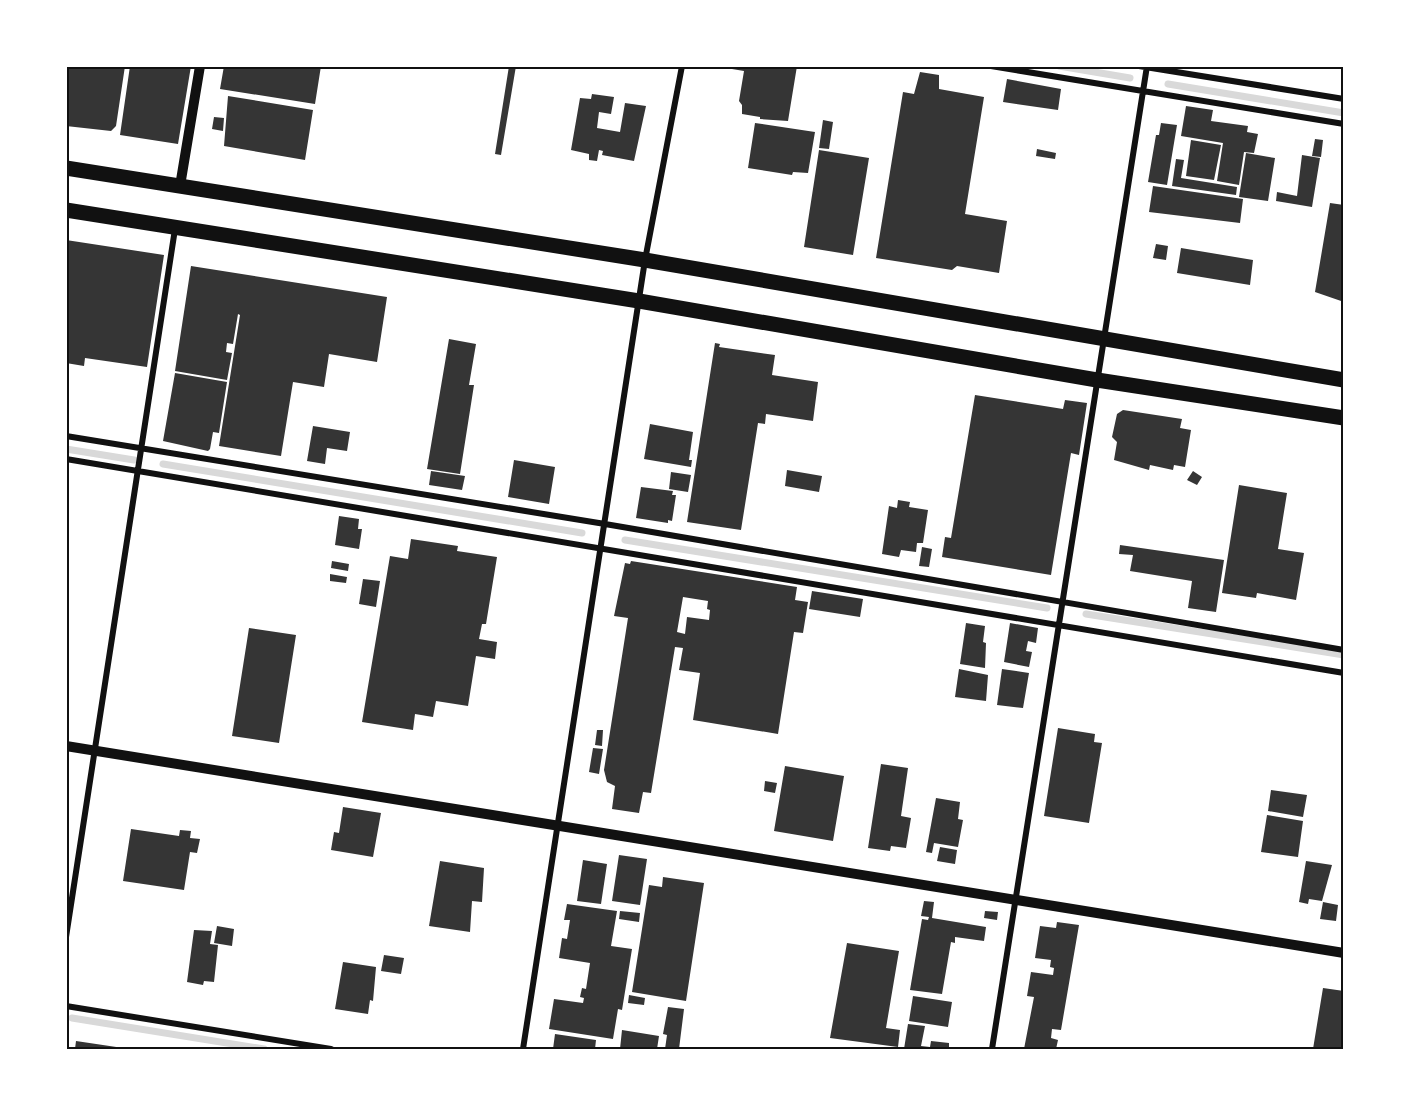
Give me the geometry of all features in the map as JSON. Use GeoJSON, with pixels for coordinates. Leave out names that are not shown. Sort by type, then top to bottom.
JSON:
{"type":"FeatureCollection","features":[{"type":"Feature","properties":{"kind":"main road"},"geometry":{"type":"LineString","coordinates":[[66,168],[645,260],[1103,341],[1344,380]]}},
{"type":"Feature","properties":{"kind":"main road"},"geometry":{"type":"LineString","coordinates":[[66,210],[639,301],[1096,380],[1344,418]]}},
{"type":"Feature","properties":{"kind":"street"},"geometry":{"type":"LineString","coordinates":[[180,186],[200,66]]}},
{"type":"Feature","properties":{"kind":"street"},"geometry":{"type":"LineString","coordinates":[[523,1049],[645,260],[682,66]]}},
{"type":"Feature","properties":{"kind":"street"},"geometry":{"type":"LineString","coordinates":[[991,66],[1344,124]]}},
{"type":"Feature","properties":{"kind":"street"},"geometry":{"type":"LineString","coordinates":[[1139,66],[1344,99]]}},
{"type":"Feature","properties":{"kind":"street"},"geometry":{"type":"LineString","coordinates":[[992,1049],[1147,67]]}},
{"type":"Feature","properties":{"kind":"street"},"geometry":{"type":"LineString","coordinates":[[66,937],[175,228]]}},
{"type":"Feature","properties":{"kind":"street"},"geometry":{"type":"LineString","coordinates":[[66,436],[605,524],[1062,604],[1344,650]]}},
{"type":"Feature","properties":{"kind":"street"},"geometry":{"type":"LineString","coordinates":[[66,459],[1344,673]]}},
{"type":"Feature","properties":{"kind":"street"},"geometry":{"type":"LineString","coordinates":[[66,746],[1344,953]]}},
{"type":"Feature","properties":{"kind":"street"},"geometry":{"type":"LineString","coordinates":[[66,1006],[331,1049]]}},
{"type":"Feature","properties":{"kind":"building"},"geometry":{"type":"Polygon","coordinates":[[[66,66],[125,66],[116,126],[111,131],[66,126],[66,66]]]}},
{"type":"Feature","properties":{"kind":"building"},"geometry":{"type":"Polygon","coordinates":[[[130,66],[191,66],[178,144],[120,135],[130,66]]]}},
{"type":"Feature","properties":{"kind":"building"},"geometry":{"type":"Polygon","coordinates":[[[224,66],[321,66],[315,104],[220,89],[224,66]]]}},
{"type":"Feature","properties":{"kind":"building"},"geometry":{"type":"Polygon","coordinates":[[[509,66],[516,66],[501,155],[495,154],[509,66]]]}},
{"type":"Feature","properties":{"kind":"building"},"geometry":{"type":"Polygon","coordinates":[[[732,66],[797,66],[788,121],[760,119],[760,117],[742,114],[742,105],[739,101],[744,71],[732,69],[732,66]]]}},
{"type":"Feature","properties":{"kind":"building"},"geometry":{"type":"Polygon","coordinates":[[[920,72],[939,75],[939,89],[984,97],[965,214],[1007,221],[999,273],[957,266],[952,270],[876,258],[903,92],[914,94],[920,72]]]}},
{"type":"Feature","properties":{"kind":"building"},"geometry":{"type":"Polygon","coordinates":[[[1007,79],[1061,89],[1058,110],[1003,102],[1007,79]]]}},
{"type":"Feature","properties":{"kind":"building"},"geometry":{"type":"Polygon","coordinates":[[[592,94],[614,97],[611,114],[599,112],[597,128],[620,132],[625,103],[646,106],[634,161],[602,155],[603,151],[599,150],[597,161],[589,160],[589,154],[571,150],[580,98],[591,99],[592,94]]]}},
{"type":"Feature","properties":{"kind":"building"},"geometry":{"type":"Polygon","coordinates":[[[228,96],[313,110],[305,160],[224,146],[228,96]]]}},
{"type":"Feature","properties":{"kind":"building"},"geometry":{"type":"Polygon","coordinates":[[[1186,106],[1213,110],[1211,121],[1248,126],[1247,132],[1258,134],[1254,153],[1244,152],[1239,185],[1217,181],[1223,143],[1181,136],[1186,106]]]}},
{"type":"Feature","properties":{"kind":"building"},"geometry":{"type":"Polygon","coordinates":[[[214,117],[224,118],[223,131],[212,129],[214,117]]]}},
{"type":"Feature","properties":{"kind":"building"},"geometry":{"type":"Polygon","coordinates":[[[823,120],[833,122],[829,149],[819,148],[823,120]]]}},
{"type":"Feature","properties":{"kind":"building"},"geometry":{"type":"Polygon","coordinates":[[[755,123],[815,132],[808,173],[793,172],[792,175],[748,168],[755,123]]]}},
{"type":"Feature","properties":{"kind":"building"},"geometry":{"type":"Polygon","coordinates":[[[1161,123],[1177,125],[1167,185],[1148,182],[1156,135],[1159,135],[1161,123]]]}},
{"type":"Feature","properties":{"kind":"building"},"geometry":{"type":"Polygon","coordinates":[[[1315,139],[1323,140],[1321,157],[1312,156],[1315,139]]]}},
{"type":"Feature","properties":{"kind":"building"},"geometry":{"type":"Polygon","coordinates":[[[1191,140],[1221,145],[1214,180],[1186,176],[1191,140]]]}},
{"type":"Feature","properties":{"kind":"building"},"geometry":{"type":"Polygon","coordinates":[[[1037,149],[1056,153],[1055,159],[1036,156],[1037,149]]]}},
{"type":"Feature","properties":{"kind":"building"},"geometry":{"type":"Polygon","coordinates":[[[819,150],[869,158],[853,255],[804,247],[819,150]]]}},
{"type":"Feature","properties":{"kind":"building"},"geometry":{"type":"Polygon","coordinates":[[[1246,153],[1275,158],[1268,201],[1239,197],[1246,153]]]}},
{"type":"Feature","properties":{"kind":"building"},"geometry":{"type":"Polygon","coordinates":[[[1302,155],[1320,158],[1312,207],[1276,201],[1277,192],[1297,196],[1302,155]]]}},
{"type":"Feature","properties":{"kind":"building"},"geometry":{"type":"Polygon","coordinates":[[[1176,159],[1184,160],[1181,178],[1237,187],[1236,195],[1172,186],[1176,159]]]}},
{"type":"Feature","properties":{"kind":"building"},"geometry":{"type":"Polygon","coordinates":[[[1153,186],[1243,199],[1240,223],[1149,212],[1153,186]]]}},
{"type":"Feature","properties":{"kind":"building"},"geometry":{"type":"Polygon","coordinates":[[[1330,203],[1344,205],[1344,302],[1315,292],[1330,203]]]}},
{"type":"Feature","properties":{"kind":"building"},"geometry":{"type":"Polygon","coordinates":[[[66,240],[164,255],[147,367],[85,358],[84,366],[66,363],[66,240]]]}},
{"type":"Feature","properties":{"kind":"building"},"geometry":{"type":"Polygon","coordinates":[[[1156,244],[1168,246],[1166,260],[1153,258],[1156,244]]]}},
{"type":"Feature","properties":{"kind":"building"},"geometry":{"type":"Polygon","coordinates":[[[1181,248],[1253,260],[1250,285],[1177,273],[1181,248]]]}},
{"type":"Feature","properties":{"kind":"building"},"geometry":{"type":"Polygon","coordinates":[[[191,266],[387,297],[377,362],[329,354],[324,387],[293,382],[281,456],[219,446],[240,315],[238,314],[233,344],[227,343],[226,352],[232,353],[227,380],[175,371],[191,266]]]}},
{"type":"Feature","properties":{"kind":"building"},"geometry":{"type":"Polygon","coordinates":[[[449,339],[476,344],[469,385],[474,385],[460,474],[427,469],[449,339]]]}},
{"type":"Feature","properties":{"kind":"building"},"geometry":{"type":"Polygon","coordinates":[[[715,343],[720,344],[719,347],[775,355],[772,375],[818,382],[813,421],[766,414],[765,424],[758,423],[741,530],[687,522],[715,343]]]}},
{"type":"Feature","properties":{"kind":"building"},"geometry":{"type":"Polygon","coordinates":[[[175,373],[227,382],[219,433],[213,432],[208,451],[163,441],[175,373]]]}},
{"type":"Feature","properties":{"kind":"building"},"geometry":{"type":"Polygon","coordinates":[[[975,395],[1063,409],[1065,400],[1087,403],[1079,455],[1071,453],[1051,575],[942,557],[945,537],[951,538],[975,395]]]}},
{"type":"Feature","properties":{"kind":"building"},"geometry":{"type":"Polygon","coordinates":[[[1123,410],[1182,419],[1180,428],[1191,430],[1185,467],[1174,465],[1173,470],[1150,465],[1149,470],[1114,460],[1117,442],[1112,437],[1117,414],[1123,410]]]}},
{"type":"Feature","properties":{"kind":"building"},"geometry":{"type":"Polygon","coordinates":[[[650,424],[693,432],[689,460],[692,460],[691,467],[644,459],[650,424]]]}},
{"type":"Feature","properties":{"kind":"building"},"geometry":{"type":"Polygon","coordinates":[[[313,426],[350,432],[347,451],[327,448],[325,464],[307,461],[313,426]]]}},
{"type":"Feature","properties":{"kind":"building"},"geometry":{"type":"Polygon","coordinates":[[[514,460],[555,467],[549,504],[508,497],[514,460]]]}},
{"type":"Feature","properties":{"kind":"building"},"geometry":{"type":"Polygon","coordinates":[[[787,470],[822,476],[819,492],[785,486],[787,470]]]}},
{"type":"Feature","properties":{"kind":"building"},"geometry":{"type":"Polygon","coordinates":[[[431,471],[465,476],[462,490],[429,485],[431,471]]]}},
{"type":"Feature","properties":{"kind":"building"},"geometry":{"type":"Polygon","coordinates":[[[1193,471],[1202,477],[1197,485],[1187,480],[1193,471]]]}},
{"type":"Feature","properties":{"kind":"building"},"geometry":{"type":"Polygon","coordinates":[[[671,472],[691,475],[688,492],[669,489],[671,472]]]}},
{"type":"Feature","properties":{"kind":"building"},"geometry":{"type":"Polygon","coordinates":[[[1239,485],[1287,493],[1278,549],[1304,553],[1296,600],[1257,593],[1256,598],[1222,593],[1239,485]]]}},
{"type":"Feature","properties":{"kind":"building"},"geometry":{"type":"Polygon","coordinates":[[[641,487],[673,491],[672,495],[676,495],[672,521],[668,520],[668,523],[636,518],[641,487]]]}},
{"type":"Feature","properties":{"kind":"building"},"geometry":{"type":"Polygon","coordinates":[[[898,500],[910,502],[909,507],[928,510],[923,543],[917,543],[916,552],[901,550],[899,557],[882,554],[889,506],[897,508],[898,500]]]}},
{"type":"Feature","properties":{"kind":"building"},"geometry":{"type":"Polygon","coordinates":[[[339,516],[359,519],[358,529],[362,529],[359,549],[335,545],[339,516]]]}},
{"type":"Feature","properties":{"kind":"building"},"geometry":{"type":"Polygon","coordinates":[[[411,539],[458,546],[457,551],[497,557],[486,624],[482,624],[479,639],[497,642],[495,659],[476,656],[468,706],[436,701],[433,717],[415,714],[413,730],[362,722],[390,556],[408,559],[411,539]]]}},
{"type":"Feature","properties":{"kind":"building"},"geometry":{"type":"Polygon","coordinates":[[[1120,545],[1224,560],[1216,612],[1188,608],[1192,581],[1130,571],[1133,555],[1119,554],[1120,545]]]}},
{"type":"Feature","properties":{"kind":"building"},"geometry":{"type":"Polygon","coordinates":[[[922,547],[932,549],[929,567],[919,566],[922,547]]]}},
{"type":"Feature","properties":{"kind":"building"},"geometry":{"type":"Polygon","coordinates":[[[332,561],[349,564],[348,571],[331,568],[332,561]]]}},
{"type":"Feature","properties":{"kind":"building"},"geometry":{"type":"Polygon","coordinates":[[[631,561],[797,587],[795,600],[808,602],[803,633],[794,632],[778,734],[693,720],[700,673],[679,670],[683,648],[675,647],[651,793],[643,792],[639,813],[612,809],[615,786],[607,782],[604,770],[628,618],[614,616],[625,563],[630,564],[631,561]],[[683,597],[677,632],[685,634],[687,617],[709,620],[708,601],[683,597]]]}},
{"type":"Feature","properties":{"kind":"building"},"geometry":{"type":"Polygon","coordinates":[[[330,574],[347,577],[346,583],[330,581],[330,574]]]}},
{"type":"Feature","properties":{"kind":"building"},"geometry":{"type":"Polygon","coordinates":[[[363,579],[380,581],[376,607],[359,604],[363,579]]]}},
{"type":"Feature","properties":{"kind":"building"},"geometry":{"type":"Polygon","coordinates":[[[812,591],[863,599],[860,617],[809,609],[812,591]]]}},
{"type":"Feature","properties":{"kind":"building"},"geometry":{"type":"Polygon","coordinates":[[[966,623],[985,626],[983,642],[986,643],[985,668],[960,664],[966,623]]]}},
{"type":"Feature","properties":{"kind":"building"},"geometry":{"type":"Polygon","coordinates":[[[1010,623],[1038,628],[1036,643],[1028,641],[1026,651],[1032,652],[1029,667],[1004,662],[1010,623]]]}},
{"type":"Feature","properties":{"kind":"building"},"geometry":{"type":"Polygon","coordinates":[[[249,628],[296,635],[279,743],[232,736],[249,628]]]}},
{"type":"Feature","properties":{"kind":"building"},"geometry":{"type":"Polygon","coordinates":[[[959,669],[988,675],[986,701],[955,697],[959,669]]]}},
{"type":"Feature","properties":{"kind":"building"},"geometry":{"type":"Polygon","coordinates":[[[1002,669],[1029,673],[1023,708],[997,705],[1002,669]]]}},
{"type":"Feature","properties":{"kind":"building"},"geometry":{"type":"Polygon","coordinates":[[[1058,728],[1095,734],[1094,742],[1102,743],[1089,823],[1044,816],[1058,728]]]}},
{"type":"Feature","properties":{"kind":"building"},"geometry":{"type":"Polygon","coordinates":[[[597,730],[603,730],[602,746],[595,745],[597,730]]]}},
{"type":"Feature","properties":{"kind":"building"},"geometry":{"type":"Polygon","coordinates":[[[593,748],[603,749],[599,774],[589,772],[593,748]]]}},
{"type":"Feature","properties":{"kind":"building"},"geometry":{"type":"Polygon","coordinates":[[[881,764],[908,768],[901,816],[911,818],[906,848],[891,846],[890,851],[868,848],[881,764]]]}},
{"type":"Feature","properties":{"kind":"building"},"geometry":{"type":"Polygon","coordinates":[[[785,766],[844,776],[833,841],[774,831],[785,766]]]}},
{"type":"Feature","properties":{"kind":"building"},"geometry":{"type":"Polygon","coordinates":[[[765,781],[777,783],[775,793],[764,791],[765,781]]]}},
{"type":"Feature","properties":{"kind":"building"},"geometry":{"type":"Polygon","coordinates":[[[1271,790],[1307,795],[1303,817],[1268,811],[1271,790]]]}},
{"type":"Feature","properties":{"kind":"building"},"geometry":{"type":"Polygon","coordinates":[[[936,798],[960,802],[958,819],[963,820],[958,847],[934,843],[932,853],[926,852],[936,798]]]}},
{"type":"Feature","properties":{"kind":"building"},"geometry":{"type":"Polygon","coordinates":[[[343,807],[381,813],[373,857],[331,850],[334,832],[339,833],[343,807]]]}},
{"type":"Feature","properties":{"kind":"building"},"geometry":{"type":"Polygon","coordinates":[[[1267,815],[1303,821],[1298,857],[1261,852],[1267,815]]]}},
{"type":"Feature","properties":{"kind":"building"},"geometry":{"type":"Polygon","coordinates":[[[131,829],[179,836],[180,830],[191,831],[190,838],[200,839],[197,853],[190,852],[184,890],[123,881],[131,829]]]}},
{"type":"Feature","properties":{"kind":"building"},"geometry":{"type":"Polygon","coordinates":[[[940,847],[957,850],[955,864],[937,861],[940,847]]]}},
{"type":"Feature","properties":{"kind":"building"},"geometry":{"type":"Polygon","coordinates":[[[619,855],[647,859],[640,905],[612,901],[619,855]]]}},
{"type":"Feature","properties":{"kind":"building"},"geometry":{"type":"Polygon","coordinates":[[[583,860],[607,864],[601,904],[577,901],[583,860]]]}},
{"type":"Feature","properties":{"kind":"building"},"geometry":{"type":"Polygon","coordinates":[[[440,861],[484,868],[482,902],[472,901],[470,932],[429,926],[440,861]]]}},
{"type":"Feature","properties":{"kind":"building"},"geometry":{"type":"Polygon","coordinates":[[[1306,861],[1332,865],[1322,901],[1309,899],[1308,904],[1299,902],[1306,861]]]}},
{"type":"Feature","properties":{"kind":"building"},"geometry":{"type":"Polygon","coordinates":[[[663,877],[704,883],[686,1001],[632,992],[649,885],[662,887],[663,877]]]}},
{"type":"Feature","properties":{"kind":"building"},"geometry":{"type":"Polygon","coordinates":[[[924,901],[934,902],[932,918],[986,927],[984,941],[955,937],[955,943],[951,942],[942,994],[910,990],[922,919],[928,920],[929,917],[921,916],[924,901]]]}},
{"type":"Feature","properties":{"kind":"building"},"geometry":{"type":"Polygon","coordinates":[[[1323,902],[1338,905],[1336,921],[1320,919],[1323,902]]]}},
{"type":"Feature","properties":{"kind":"building"},"geometry":{"type":"Polygon","coordinates":[[[567,904],[617,911],[611,946],[632,949],[622,1010],[618,1009],[613,1039],[549,1029],[554,999],[583,1003],[584,998],[580,997],[582,988],[586,989],[590,963],[559,958],[562,938],[567,939],[570,920],[564,920],[567,904]]]}},
{"type":"Feature","properties":{"kind":"building"},"geometry":{"type":"Polygon","coordinates":[[[620,911],[640,913],[639,922],[619,919],[620,911]]]}},
{"type":"Feature","properties":{"kind":"building"},"geometry":{"type":"Polygon","coordinates":[[[985,911],[998,912],[997,920],[984,918],[985,911]]]}},
{"type":"Feature","properties":{"kind":"building"},"geometry":{"type":"Polygon","coordinates":[[[1057,922],[1079,925],[1061,1030],[1052,1029],[1051,1038],[1058,1040],[1056,1049],[1024,1049],[1034,997],[1027,996],[1031,972],[1053,975],[1054,968],[1050,967],[1051,960],[1035,958],[1040,926],[1056,928],[1057,922]]]}},
{"type":"Feature","properties":{"kind":"building"},"geometry":{"type":"Polygon","coordinates":[[[217,926],[234,929],[232,946],[214,943],[217,926]]]}},
{"type":"Feature","properties":{"kind":"building"},"geometry":{"type":"Polygon","coordinates":[[[194,930],[212,931],[210,944],[218,945],[214,982],[204,981],[203,985],[187,982],[194,930]]]}},
{"type":"Feature","properties":{"kind":"building"},"geometry":{"type":"Polygon","coordinates":[[[847,943],[899,951],[886,1028],[900,1030],[898,1047],[830,1038],[847,943]]]}},
{"type":"Feature","properties":{"kind":"building"},"geometry":{"type":"Polygon","coordinates":[[[384,955],[404,958],[401,974],[381,971],[384,955]]]}},
{"type":"Feature","properties":{"kind":"building"},"geometry":{"type":"Polygon","coordinates":[[[343,962],[376,967],[373,1001],[370,1000],[368,1014],[335,1009],[343,962]]]}},
{"type":"Feature","properties":{"kind":"building"},"geometry":{"type":"Polygon","coordinates":[[[1323,988],[1344,991],[1342,1049],[1313,1049],[1323,988]]]}},
{"type":"Feature","properties":{"kind":"building"},"geometry":{"type":"Polygon","coordinates":[[[629,995],[645,998],[644,1005],[628,1003],[629,995]]]}},
{"type":"Feature","properties":{"kind":"building"},"geometry":{"type":"Polygon","coordinates":[[[913,996],[952,1002],[948,1027],[909,1021],[913,996]]]}},
{"type":"Feature","properties":{"kind":"building"},"geometry":{"type":"Polygon","coordinates":[[[668,1007],[684,1009],[679,1049],[665,1049],[667,1035],[663,1034],[668,1007]]]}},
{"type":"Feature","properties":{"kind":"building"},"geometry":{"type":"Polygon","coordinates":[[[908,1024],[925,1026],[921,1046],[930,1047],[931,1041],[949,1043],[949,1049],[904,1049],[908,1024]]]}},
{"type":"Feature","properties":{"kind":"building"},"geometry":{"type":"Polygon","coordinates":[[[622,1030],[659,1036],[657,1049],[620,1049],[622,1030]]]}},
{"type":"Feature","properties":{"kind":"building"},"geometry":{"type":"Polygon","coordinates":[[[555,1034],[596,1040],[595,1049],[553,1049],[555,1034]]]}},
{"type":"Feature","properties":{"kind":"building"},"geometry":{"type":"Polygon","coordinates":[[[76,1041],[123,1048],[75,1049],[76,1041]]]}},
{"type":"Feature","properties":{"kind":"waterway"},"geometry":{"type":"LineString","coordinates":[[1059,66],[1130,78]]}},
{"type":"Feature","properties":{"kind":"waterway"},"geometry":{"type":"LineString","coordinates":[[1168,84],[1344,113]]}},
{"type":"Feature","properties":{"kind":"waterway"},"geometry":{"type":"LineString","coordinates":[[66,449],[134,460]]}},
{"type":"Feature","properties":{"kind":"waterway"},"geometry":{"type":"LineString","coordinates":[[163,464],[582,533]]}},
{"type":"Feature","properties":{"kind":"waterway"},"geometry":{"type":"LineString","coordinates":[[625,540],[1047,608]]}},
{"type":"Feature","properties":{"kind":"waterway"},"geometry":{"type":"LineString","coordinates":[[1086,614],[1344,655]]}},
{"type":"Feature","properties":{"kind":"waterway"},"geometry":{"type":"LineString","coordinates":[[72,1018],[264,1049]]}}]}
